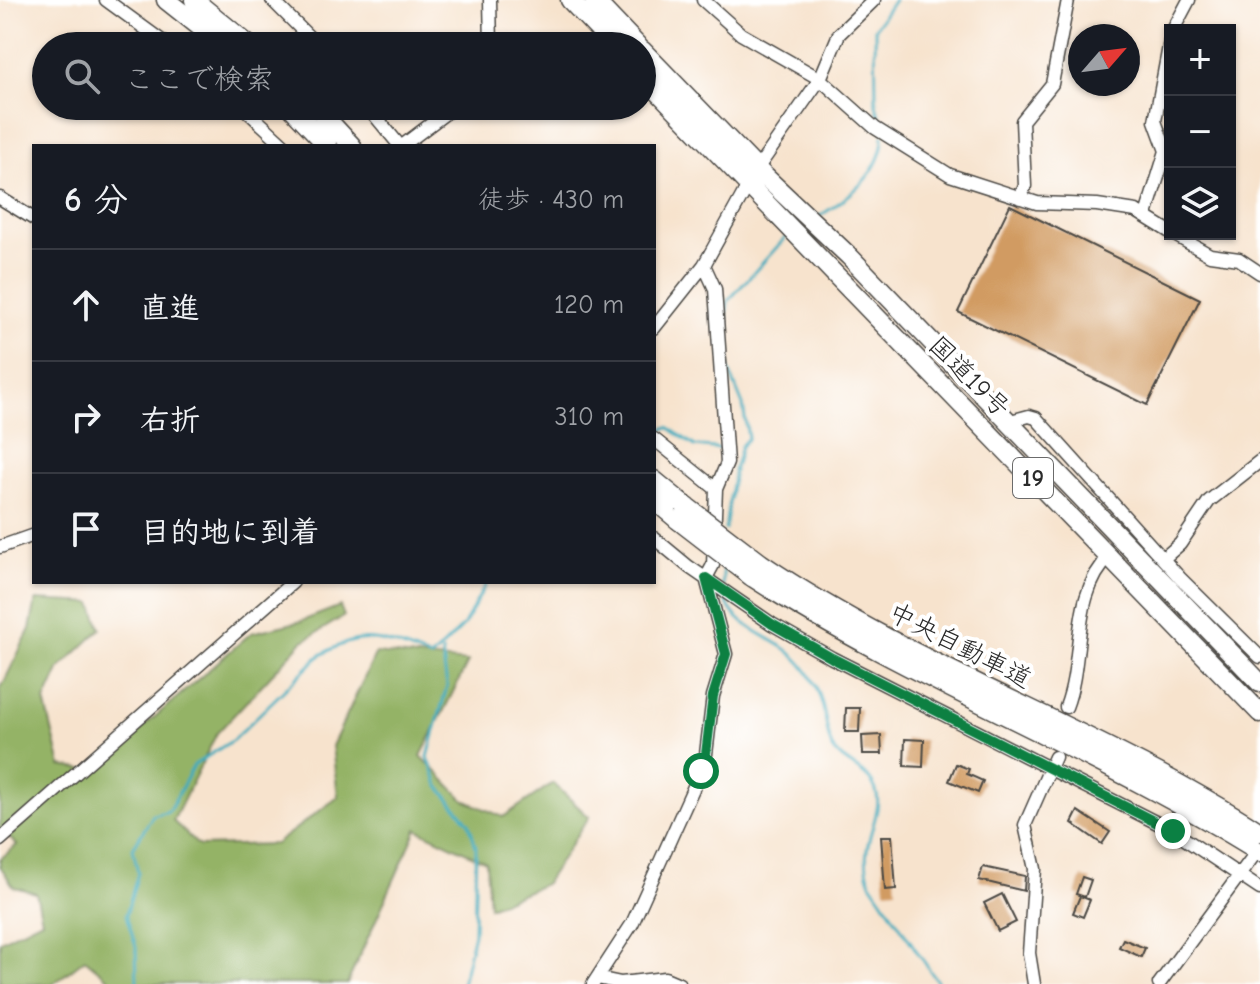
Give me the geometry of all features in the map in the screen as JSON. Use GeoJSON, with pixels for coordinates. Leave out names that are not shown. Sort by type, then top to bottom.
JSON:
{"type":"FeatureCollection","features":[{"type":"Feature","properties":{"kind":"highway"},"geometry":{"type":"LineString","coordinates":[[166,0],[206,32]]}},
{"type":"Feature","properties":{"kind":"highway"},"geometry":{"type":"LineString","coordinates":[[194,0],[233,32]]}},
{"type":"Feature","properties":{"kind":"highway"},"geometry":{"type":"LineString","coordinates":[[570,0],[601,32]]}},
{"type":"Feature","properties":{"kind":"highway","name":"国道19号"},"geometry":{"type":"LineString","coordinates":[[594,0],[625,32]]}},
{"type":"Feature","properties":{"kind":"highway","name":"国道19号"},"geometry":{"type":"LineString","coordinates":[[656,66],[752,176],[785,224],[1111,555],[1184,637],[1260,713]]}},
{"type":"Feature","properties":{"kind":"highway","name":"国道19号"},"geometry":{"type":"LineString","coordinates":[[656,88],[752,176],[801,210],[1260,683]]}},
{"type":"Feature","properties":{"kind":"highway"},"geometry":{"type":"LineString","coordinates":[[303,120],[326,144]]}},
{"type":"Feature","properties":{"kind":"highway"},"geometry":{"type":"LineString","coordinates":[[328,120],[350,144]]}},
{"type":"Feature","properties":{"kind":"highway","name":"中央自動車道"},"geometry":{"type":"LineString","coordinates":[[656,482],[680,512]]}},
{"type":"Feature","properties":{"kind":"highway","name":"中央自動車道"},"geometry":{"type":"LineString","coordinates":[[656,501],[680,512],[757,571],[878,654],[1123,775],[1256,855]]}},
{"type":"Feature","properties":{"kind":"highway","name":"中央自動車道"},"geometry":{"type":"LineString","coordinates":[[757,571],[1180,786],[1260,832]]}},
{"type":"Feature","properties":{"kind":"street"},"geometry":{"type":"LineString","coordinates":[[106,0],[150,32]]}},
{"type":"Feature","properties":{"kind":"street"},"geometry":{"type":"LineString","coordinates":[[272,0],[304,32]]}},
{"type":"Feature","properties":{"kind":"street"},"geometry":{"type":"LineString","coordinates":[[490,0],[491,32]]}},
{"type":"Feature","properties":{"kind":"street"},"geometry":{"type":"LineString","coordinates":[[703,0],[741,34],[820,79],[875,128],[950,175],[1047,205],[1114,207],[1146,215],[1164,227]]}},
{"type":"Feature","properties":{"kind":"street"},"geometry":{"type":"LineString","coordinates":[[656,325],[704,265],[752,176],[820,79],[839,34],[874,0]]}},
{"type":"Feature","properties":{"kind":"street"},"geometry":{"type":"LineString","coordinates":[[1020,198],[1025,186],[1022,121],[1052,84],[1068,0]]}},
{"type":"Feature","properties":{"kind":"street"},"geometry":{"type":"LineString","coordinates":[[1176,24],[1189,0]]}},
{"type":"Feature","properties":{"kind":"street"},"geometry":{"type":"LineString","coordinates":[[1146,215],[1166,151],[1155,121],[1164,73]]}},
{"type":"Feature","properties":{"kind":"street"},"geometry":{"type":"LineString","coordinates":[[257,120],[283,144]]}},
{"type":"Feature","properties":{"kind":"street"},"geometry":{"type":"LineString","coordinates":[[377,120],[395,144]]}},
{"type":"Feature","properties":{"kind":"street"},"geometry":{"type":"LineString","coordinates":[[398,144],[434,120]]}},
{"type":"Feature","properties":{"kind":"street"},"geometry":{"type":"LineString","coordinates":[[0,198],[32,218]]}},
{"type":"Feature","properties":{"kind":"street"},"geometry":{"type":"LineString","coordinates":[[1184,240],[1210,255],[1239,259],[1260,273]]}},
{"type":"Feature","properties":{"kind":"street"},"geometry":{"type":"LineString","coordinates":[[679,984],[665,978],[621,983],[595,981],[632,924],[706,754],[713,696],[726,654],[709,581],[713,565],[716,489],[727,463],[727,440],[715,289],[704,265]]}},
{"type":"Feature","properties":{"kind":"street"},"geometry":{"type":"LineString","coordinates":[[1007,422],[1029,416],[1036,418],[1260,657]]}},
{"type":"Feature","properties":{"kind":"street"},"geometry":{"type":"LineString","coordinates":[[656,441],[716,489]]}},
{"type":"Feature","properties":{"kind":"street"},"geometry":{"type":"LineString","coordinates":[[1164,558],[1180,544],[1209,501],[1260,461]]}},
{"type":"Feature","properties":{"kind":"street"},"geometry":{"type":"LineString","coordinates":[[0,547],[32,536]]}},
{"type":"Feature","properties":{"kind":"street"},"geometry":{"type":"LineString","coordinates":[[656,540],[737,601],[832,658],[1054,762],[1173,831],[1260,889]]}},
{"type":"Feature","properties":{"kind":"street"},"geometry":{"type":"LineString","coordinates":[[1066,707],[1076,675],[1085,599],[1097,573],[1111,555]]}},
{"type":"Feature","properties":{"kind":"street"},"geometry":{"type":"LineString","coordinates":[[0,840],[291,584]]}},
{"type":"Feature","properties":{"kind":"street"},"geometry":{"type":"LineString","coordinates":[[1034,984],[1029,953],[1035,869],[1025,825],[1054,762]]}},
{"type":"Feature","properties":{"kind":"street"},"geometry":{"type":"LineString","coordinates":[[1159,984],[1256,855]]}},
{"type":"Feature","properties":{"kind":"green space"},"geometry":{"type":"Polygon","coordinates":[[[36,600],[92,603],[101,629],[60,668],[45,701],[61,766],[93,771],[251,633],[302,621],[340,606],[344,616],[302,642],[217,733],[173,821],[199,846],[275,844],[338,797],[332,746],[376,653],[468,662],[421,756],[464,800],[503,817],[553,783],[589,817],[545,884],[489,907],[486,862],[417,829],[347,984],[115,984],[85,959],[53,984],[0,984],[0,941],[42,920],[36,893],[14,887],[0,866],[0,859],[17,845],[0,829],[0,690],[30,629],[36,600]]]}},
{"type":"Feature","properties":{"kind":"building"},"geometry":{"type":"Polygon","coordinates":[[[1010,205],[1200,299],[1147,405],[958,312],[1010,205]]]}},
{"type":"Feature","properties":{"kind":"building"},"geometry":{"type":"Polygon","coordinates":[[[846,708],[860,708],[859,732],[845,732],[846,708]]]}},
{"type":"Feature","properties":{"kind":"building"},"geometry":{"type":"Polygon","coordinates":[[[881,735],[882,754],[863,754],[862,736],[881,735]]]}},
{"type":"Feature","properties":{"kind":"building"},"geometry":{"type":"Polygon","coordinates":[[[905,739],[924,740],[923,767],[904,766],[905,739]]]}},
{"type":"Feature","properties":{"kind":"building"},"geometry":{"type":"Polygon","coordinates":[[[956,764],[969,769],[967,774],[983,781],[978,793],[949,781],[956,764]]]}},
{"type":"Feature","properties":{"kind":"building"},"geometry":{"type":"Polygon","coordinates":[[[1078,811],[1110,832],[1102,844],[1072,823],[1078,811]]]}},
{"type":"Feature","properties":{"kind":"building"},"geometry":{"type":"Polygon","coordinates":[[[881,836],[892,836],[896,889],[885,890],[881,836]]]}},
{"type":"Feature","properties":{"kind":"building"},"geometry":{"type":"Polygon","coordinates":[[[983,867],[1025,876],[1024,891],[979,880],[983,867]]]}},
{"type":"Feature","properties":{"kind":"building"},"geometry":{"type":"Polygon","coordinates":[[[1082,877],[1091,880],[1085,897],[1076,894],[1082,877]]]}},
{"type":"Feature","properties":{"kind":"building"},"geometry":{"type":"Polygon","coordinates":[[[1002,894],[1016,922],[998,931],[984,903],[1002,894]]]}},
{"type":"Feature","properties":{"kind":"building"},"geometry":{"type":"Polygon","coordinates":[[[1080,896],[1090,900],[1083,917],[1073,913],[1080,896]]]}},
{"type":"Feature","properties":{"kind":"building"},"geometry":{"type":"Polygon","coordinates":[[[1123,939],[1145,948],[1141,957],[1119,947],[1123,939]]]}},
{"type":"Feature","properties":{"kind":"waterway"},"geometry":{"type":"LineString","coordinates":[[883,129],[876,104],[875,28],[894,0]]}},
{"type":"Feature","properties":{"kind":"waterway"},"geometry":{"type":"LineString","coordinates":[[818,217],[851,194],[870,173],[877,162],[883,136]]}},
{"type":"Feature","properties":{"kind":"waterway"},"geometry":{"type":"LineString","coordinates":[[725,529],[734,471],[741,446],[748,438],[743,405],[728,368],[725,325],[728,301],[787,236]]}},
{"type":"Feature","properties":{"kind":"waterway"},"geometry":{"type":"LineString","coordinates":[[656,432],[668,427],[695,446],[722,449]]}},
{"type":"Feature","properties":{"kind":"waterway"},"geometry":{"type":"LineString","coordinates":[[723,564],[723,585]]}},
{"type":"Feature","properties":{"kind":"waterway"},"geometry":{"type":"LineString","coordinates":[[137,984],[136,947],[126,915],[138,873],[133,848],[153,815],[169,811],[194,765],[233,740],[318,657],[334,648],[348,642],[374,640],[431,658],[464,625],[486,584]]}},
{"type":"Feature","properties":{"kind":"waterway"},"geometry":{"type":"LineString","coordinates":[[725,596],[734,614],[802,664],[820,698],[832,747],[873,784],[877,806],[867,854],[871,883],[939,984]]}},
{"type":"Feature","properties":{"kind":"waterway"},"geometry":{"type":"LineString","coordinates":[[442,652],[447,686],[428,757],[438,785],[469,823],[476,847],[474,933],[462,984]]}},
{"type":"Feature","properties":{"kind":"route"},"geometry":{"type":"LineString","coordinates":[[701,771],[713,696],[726,654],[706,578],[772,624],[832,658],[1173,831]]}}]}
